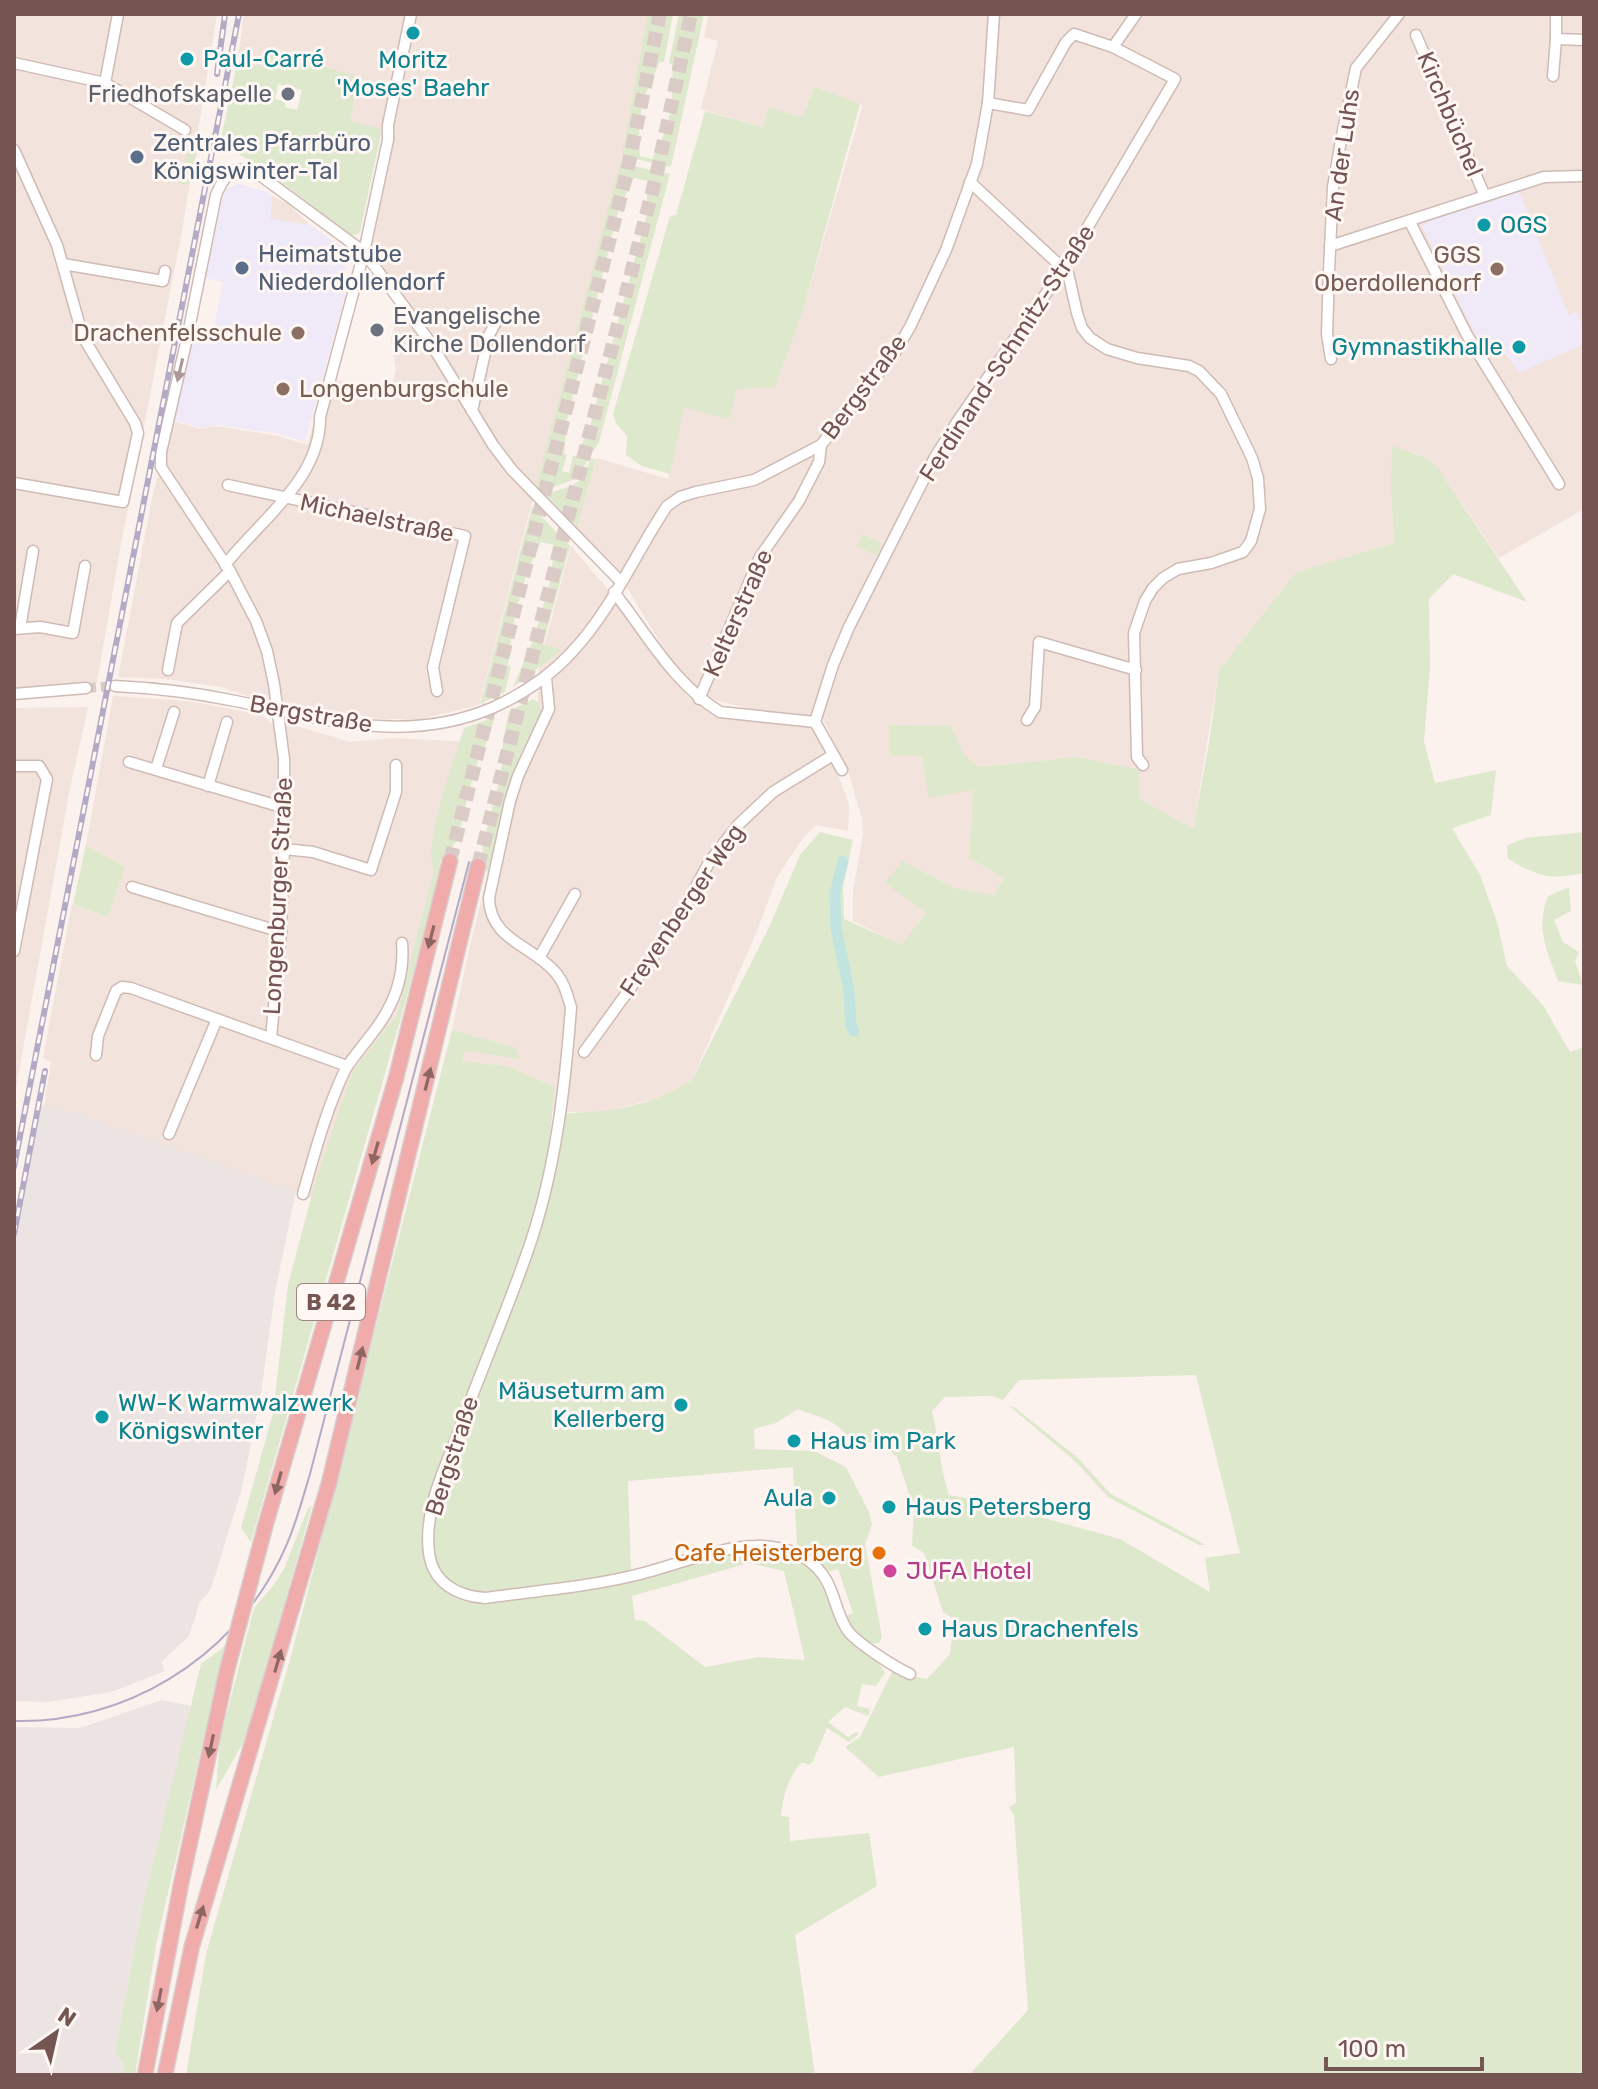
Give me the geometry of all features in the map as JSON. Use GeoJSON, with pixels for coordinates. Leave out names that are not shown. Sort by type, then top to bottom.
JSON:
{"type":"FeatureCollection","features":[{"type":"Feature","properties":{"kind":"highway","name":"B 42"},"geometry":{"type":"LineString","coordinates":[[145,2075],[181,1884],[227,1670],[265,1527],[392,1093],[450,861]]}},
{"type":"Feature","properties":{"kind":"highway","name":"B 42"},"geometry":{"type":"LineString","coordinates":[[165,2075],[192,1946],[329,1483],[478,866]]}},
{"type":"Feature","properties":{"kind":"street"},"geometry":{"type":"LineString","coordinates":[[105,83],[118,14]]}},
{"type":"Feature","properties":{"kind":"street"},"geometry":{"type":"LineString","coordinates":[[168,670],[177,623],[228,568],[302,479],[311,462],[364,252],[411,14]]}},
{"type":"Feature","properties":{"kind":"street","name":"Bergstraße"},"geometry":{"type":"LineString","coordinates":[[115,686],[194,693],[342,723],[409,728],[429,727],[484,711],[546,678],[581,641],[667,506],[680,497],[754,480],[821,445],[894,354],[946,250],[982,144],[994,14]]}},
{"type":"Feature","properties":{"kind":"street"},"geometry":{"type":"LineString","coordinates":[[988,103],[1028,110],[1066,42],[1074,34],[1113,47],[1136,14]]}},
{"type":"Feature","properties":{"kind":"street","name":"An der Luhs"},"geometry":{"type":"LineString","coordinates":[[1331,359],[1327,334],[1333,187],[1356,68],[1399,14]]}},
{"type":"Feature","properties":{"kind":"street"},"geometry":{"type":"LineString","coordinates":[[1553,76],[1556,14]]}},
{"type":"Feature","properties":{"kind":"street","name":"Kirchbüchel"},"geometry":{"type":"LineString","coordinates":[[1416,35],[1484,194]]}},
{"type":"Feature","properties":{"kind":"street"},"geometry":{"type":"LineString","coordinates":[[1556,39],[1570,37],[1584,40]]}},
{"type":"Feature","properties":{"kind":"street","name":"Ferdinand-Schmitz-Straße"},"geometry":{"type":"LineString","coordinates":[[815,722],[849,627],[934,459],[1063,269],[1175,79],[1113,47]]}},
{"type":"Feature","properties":{"kind":"street"},"geometry":{"type":"LineString","coordinates":[[14,63],[105,83],[185,130]]}},
{"type":"Feature","properties":{"kind":"street"},"geometry":{"type":"LineString","coordinates":[[14,150],[42,209],[63,264],[83,337],[138,428],[123,502],[14,483]]}},
{"type":"Feature","properties":{"kind":"street","name":"Longenburger Straße"},"geometry":{"type":"LineString","coordinates":[[271,1038],[281,932],[285,808],[279,710],[267,651],[256,621],[228,568],[161,467],[161,452],[216,195],[224,177],[235,170],[246,169],[267,180],[364,252]]}},
{"type":"Feature","properties":{"kind":"street"},"geometry":{"type":"LineString","coordinates":[[1330,246],[1544,177],[1584,176]]}},
{"type":"Feature","properties":{"kind":"street"},"geometry":{"type":"LineString","coordinates":[[970,182],[1068,273],[1082,328],[1098,345],[1137,358],[1189,366],[1210,380],[1234,417],[1258,478],[1260,509],[1251,541],[1243,552],[1211,563],[1178,569],[1153,588],[1138,617],[1134,633],[1137,757],[1143,765]]}},
{"type":"Feature","properties":{"kind":"street"},"geometry":{"type":"LineString","coordinates":[[964,198],[989,200]]}},
{"type":"Feature","properties":{"kind":"street"},"geometry":{"type":"LineString","coordinates":[[1410,222],[1467,335],[1559,484]]}},
{"type":"Feature","properties":{"kind":"street"},"geometry":{"type":"LineString","coordinates":[[364,252],[430,342],[512,470],[621,582]]}},
{"type":"Feature","properties":{"kind":"street"},"geometry":{"type":"LineString","coordinates":[[63,264],[163,281],[165,271]]}},
{"type":"Feature","properties":{"kind":"street"},"geometry":{"type":"LineString","coordinates":[[472,411],[489,335],[497,320]]}},
{"type":"Feature","properties":{"kind":"street","name":"Kelterstraße"},"geometry":{"type":"LineString","coordinates":[[699,699],[760,557],[799,501],[819,462],[821,445]]}},
{"type":"Feature","properties":{"kind":"street","name":"Michaelstraße"},"geometry":{"type":"LineString","coordinates":[[228,485],[465,536],[433,667],[437,691]]}},
{"type":"Feature","properties":{"kind":"street"},"geometry":{"type":"LineString","coordinates":[[33,551],[17,629],[40,627],[73,633],[85,566]]}},
{"type":"Feature","properties":{"kind":"street"},"geometry":{"type":"LineString","coordinates":[[614,592],[652,644],[699,699],[720,712],[815,722],[842,770]]}},
{"type":"Feature","properties":{"kind":"street"},"geometry":{"type":"LineString","coordinates":[[1027,720],[1035,707],[1039,642],[1136,670]]}},
{"type":"Feature","properties":{"kind":"street","name":"Bergstraße"},"geometry":{"type":"LineString","coordinates":[[546,678],[549,709],[514,788],[489,898],[489,911],[494,923],[555,971],[565,985],[571,1007],[554,1152],[527,1252],[431,1507],[429,1552],[432,1565],[451,1590],[485,1598],[633,1576],[735,1549],[757,1546],[793,1552],[806,1559],[826,1579],[851,1636],[910,1674]]}},
{"type":"Feature","properties":{"kind":"street"},"geometry":{"type":"LineString","coordinates":[[14,694],[86,688]]}},
{"type":"Feature","properties":{"kind":"street"},"geometry":{"type":"LineString","coordinates":[[156,769],[174,712]]}},
{"type":"Feature","properties":{"kind":"street"},"geometry":{"type":"LineString","coordinates":[[208,786],[227,722]]}},
{"type":"Feature","properties":{"kind":"street","name":"Freyenberger Weg"},"geometry":{"type":"LineString","coordinates":[[584,1052],[671,932],[710,861],[732,831],[773,792],[833,755]]}},
{"type":"Feature","properties":{"kind":"street"},"geometry":{"type":"LineString","coordinates":[[129,762],[285,808]]}},
{"type":"Feature","properties":{"kind":"street"},"geometry":{"type":"LineString","coordinates":[[284,849],[313,852],[371,870],[396,792],[396,765]]}},
{"type":"Feature","properties":{"kind":"street"},"geometry":{"type":"LineString","coordinates":[[14,766],[39,766],[47,779],[14,948]]}},
{"type":"Feature","properties":{"kind":"street"},"geometry":{"type":"LineString","coordinates":[[132,887],[281,932]]}},
{"type":"Feature","properties":{"kind":"street"},"geometry":{"type":"LineString","coordinates":[[539,958],[575,894]]}},
{"type":"Feature","properties":{"kind":"street"},"geometry":{"type":"LineString","coordinates":[[303,1194],[331,1102],[347,1066],[375,1030],[394,997],[404,965],[402,943]]}},
{"type":"Feature","properties":{"kind":"street"},"geometry":{"type":"LineString","coordinates":[[96,1055],[98,1036],[116,991],[122,987],[347,1066]]}},
{"type":"Feature","properties":{"kind":"street"},"geometry":{"type":"LineString","coordinates":[[169,1134],[217,1019]]}},
{"type":"Feature","properties":{"kind":"shaded area"},"geometry":{"type":"Polygon","coordinates":[[[14,14],[217,14],[182,231],[97,682],[14,689],[14,14]]]}},
{"type":"Feature","properties":{"kind":"shaded area"},"geometry":{"type":"Polygon","coordinates":[[[244,14],[406,14],[382,129],[351,122],[358,77],[284,57],[265,66],[237,64],[244,14]]]}},
{"type":"Feature","properties":{"kind":"shaded area"},"geometry":{"type":"Polygon","coordinates":[[[416,14],[653,14],[634,119],[560,419],[531,506],[479,705],[421,719],[382,719],[272,704],[221,687],[165,679],[118,677],[153,493],[173,421],[200,429],[216,426],[279,436],[307,445],[327,377],[389,395],[396,370],[391,339],[400,310],[368,251],[416,14]]]}},
{"type":"Feature","properties":{"kind":"shaded area"},"geometry":{"type":"Polygon","coordinates":[[[709,14],[1584,14],[1584,509],[1499,558],[1438,468],[1427,458],[1413,452],[1391,489],[1394,543],[1296,572],[1219,670],[1193,829],[1139,798],[1140,771],[1077,757],[979,767],[964,755],[922,756],[973,790],[969,858],[1005,878],[993,896],[954,888],[903,861],[926,912],[902,946],[853,921],[853,891],[863,834],[862,819],[849,774],[823,719],[770,714],[708,698],[670,659],[614,566],[576,529],[597,458],[668,479],[684,407],[737,389],[803,310],[862,108],[862,105],[815,87],[802,117],[768,107],[763,127],[701,109],[718,41],[704,37],[709,14]]]}},
{"type":"Feature","properties":{"kind":"shaded area"},"geometry":{"type":"Polygon","coordinates":[[[239,184],[272,196],[270,219],[310,225],[346,250],[345,295],[305,442],[280,434],[217,425],[201,428],[173,420],[190,341],[210,345],[223,282],[205,278],[222,201],[227,188],[239,184]]]}},
{"type":"Feature","properties":{"kind":"shaded area","name":"GGS Oberdollendorf"},"geometry":{"type":"Polygon","coordinates":[[[1518,189],[1569,315],[1577,311],[1584,330],[1584,344],[1519,373],[1506,354],[1496,356],[1491,344],[1482,348],[1422,227],[1430,220],[1518,189]]]}},
{"type":"Feature","properties":{"kind":"shaded area"},"geometry":{"type":"Polygon","coordinates":[[[272,196],[288,204],[310,225],[270,219],[272,196]]]}},
{"type":"Feature","properties":{"kind":"shaded area"},"geometry":{"type":"Polygon","coordinates":[[[571,546],[659,659],[712,715],[804,722],[811,727],[838,774],[849,804],[848,831],[817,825],[805,835],[777,877],[757,931],[692,1080],[672,1094],[602,1113],[552,1111],[553,1087],[507,1066],[462,1061],[465,1051],[515,1047],[452,1030],[515,766],[537,705],[539,665],[571,546]]]}},
{"type":"Feature","properties":{"kind":"shaded area"},"geometry":{"type":"Polygon","coordinates":[[[113,696],[188,701],[262,715],[275,726],[297,726],[350,742],[393,738],[473,742],[397,1013],[354,1074],[312,1198],[67,1110],[44,1107],[51,1062],[43,1058],[72,904],[108,917],[124,866],[86,845],[113,696]]]}},
{"type":"Feature","properties":{"kind":"shaded area"},"geometry":{"type":"Polygon","coordinates":[[[88,707],[70,788],[14,1099],[14,708],[88,707]]]}},
{"type":"Feature","properties":{"kind":"shaded area"},"geometry":{"type":"Polygon","coordinates":[[[36,1105],[67,1110],[296,1191],[275,1292],[261,1393],[242,1488],[211,1589],[200,1602],[189,1636],[161,1662],[165,1671],[111,1692],[49,1702],[14,1701],[14,1216],[36,1105]]]}},
{"type":"Feature","properties":{"kind":"shaded area"},"geometry":{"type":"Polygon","coordinates":[[[162,1700],[192,1706],[143,1904],[115,2051],[124,2065],[122,2075],[14,2075],[14,1727],[80,1728],[162,1700]]]}},
{"type":"Feature","properties":{"kind":"green space"},"geometry":{"type":"Polygon","coordinates":[[[648,14],[673,14],[664,62],[660,62],[649,86],[640,118],[640,156],[652,159],[670,113],[672,64],[669,63],[679,14],[704,14],[671,167],[622,156],[648,14]]]}},
{"type":"Feature","properties":{"kind":"green space"},"geometry":{"type":"Polygon","coordinates":[[[267,55],[285,55],[358,77],[351,121],[382,129],[357,235],[350,235],[270,173],[220,143],[237,64],[264,66],[267,55]],[[278,84],[275,99],[286,102],[285,107],[297,110],[302,90],[278,84]]]}},
{"type":"Feature","properties":{"kind":"green space"},"geometry":{"type":"Polygon","coordinates":[[[815,87],[860,104],[803,310],[775,387],[737,389],[729,419],[684,408],[670,474],[642,466],[626,455],[627,436],[613,414],[670,216],[676,215],[705,111],[763,127],[768,107],[802,117],[815,87]]]}},
{"type":"Feature","properties":{"kind":"green space"},"geometry":{"type":"Polygon","coordinates":[[[181,132],[199,144],[189,184],[179,184],[189,145],[181,139],[181,132]]]}},
{"type":"Feature","properties":{"kind":"green space"},"geometry":{"type":"Polygon","coordinates":[[[620,163],[670,174],[599,442],[576,479],[542,491],[536,488],[620,163]],[[634,178],[619,208],[567,420],[564,454],[567,455],[562,471],[569,473],[573,456],[576,456],[590,426],[647,214],[647,181],[634,178]]]}},
{"type":"Feature","properties":{"kind":"green space"},"geometry":{"type":"Polygon","coordinates":[[[1392,446],[1427,458],[1438,468],[1527,602],[1453,574],[1429,599],[1430,667],[1424,742],[1435,783],[1496,770],[1491,815],[1452,828],[1480,875],[1497,922],[1507,966],[1543,1005],[1570,1052],[1584,1047],[1584,2075],[969,2075],[1028,2010],[1014,1815],[1009,1807],[1016,1803],[1014,1747],[879,1777],[845,1747],[860,1737],[892,1672],[927,1679],[950,1654],[954,1619],[943,1612],[924,1553],[912,1546],[914,1509],[897,1457],[877,1442],[852,1444],[835,1424],[798,1409],[776,1423],[754,1429],[755,1449],[814,1451],[846,1467],[869,1512],[872,1525],[865,1544],[882,1637],[879,1643],[867,1642],[851,1627],[846,1616],[853,1613],[838,1569],[828,1572],[808,1554],[797,1549],[793,1467],[628,1481],[631,1573],[486,1594],[454,1585],[438,1567],[434,1541],[435,1509],[533,1252],[560,1149],[565,1113],[631,1106],[663,1096],[692,1080],[770,925],[800,855],[820,832],[853,840],[843,886],[844,919],[902,945],[926,912],[885,883],[903,861],[954,888],[993,895],[1005,878],[969,858],[973,790],[929,798],[922,756],[890,755],[889,725],[951,726],[964,755],[979,767],[1077,757],[1140,770],[1139,798],[1193,829],[1219,670],[1296,572],[1394,543],[1392,446]],[[1196,1375],[1019,1380],[1003,1400],[992,1396],[945,1397],[932,1411],[949,1495],[986,1502],[1120,1539],[1210,1592],[1205,1558],[1240,1553],[1196,1375]]]}},
{"type":"Feature","properties":{"kind":"green space"},"geometry":{"type":"Polygon","coordinates":[[[591,458],[596,460],[577,527],[545,494],[575,484],[584,475],[591,458]]]}},
{"type":"Feature","properties":{"kind":"green space"},"geometry":{"type":"Polygon","coordinates":[[[532,507],[570,546],[543,644],[562,650],[513,687],[534,638],[551,578],[554,545],[541,542],[518,602],[505,692],[480,704],[532,507]]]}},
{"type":"Feature","properties":{"kind":"green space"},"geometry":{"type":"Polygon","coordinates":[[[862,534],[881,543],[877,556],[857,546],[862,534]]]}},
{"type":"Feature","properties":{"kind":"green space"},"geometry":{"type":"Polygon","coordinates":[[[533,699],[539,703],[541,712],[515,766],[487,874],[482,847],[501,774],[509,711],[533,699]]]}},
{"type":"Feature","properties":{"kind":"green space"},"geometry":{"type":"Polygon","coordinates":[[[495,717],[475,768],[457,841],[439,863],[442,864],[404,1007],[251,1542],[241,1528],[273,1413],[288,1285],[316,1179],[352,1073],[397,1014],[434,871],[431,858],[436,822],[464,728],[495,717]]]}},
{"type":"Feature","properties":{"kind":"green space"},"geometry":{"type":"Polygon","coordinates":[[[1584,832],[1584,873],[1544,875],[1508,859],[1507,845],[1526,838],[1584,832]]]}},
{"type":"Feature","properties":{"kind":"green space"},"geometry":{"type":"Polygon","coordinates":[[[86,845],[125,867],[108,917],[73,904],[86,845]]]}},
{"type":"Feature","properties":{"kind":"green space"},"geometry":{"type":"Polygon","coordinates":[[[1569,887],[1571,911],[1554,920],[1563,942],[1579,952],[1575,961],[1583,985],[1558,981],[1543,929],[1548,896],[1569,887]]]}},
{"type":"Feature","properties":{"kind":"green space"},"geometry":{"type":"Polygon","coordinates":[[[452,1030],[515,1047],[520,1059],[465,1051],[462,1061],[507,1066],[554,1087],[549,1157],[531,1228],[425,1508],[427,1560],[431,1572],[446,1592],[458,1599],[479,1602],[603,1584],[757,1547],[792,1558],[818,1577],[831,1599],[842,1630],[885,1673],[876,1686],[862,1684],[857,1706],[870,1709],[868,1716],[845,1707],[828,1722],[848,1737],[856,1732],[859,1734],[849,1742],[827,1728],[813,1761],[809,1765],[802,1762],[793,1774],[783,1801],[781,1816],[789,1817],[790,1841],[869,1833],[877,1886],[795,1935],[815,2075],[186,2075],[206,1954],[294,1645],[452,1030]],[[749,1563],[632,1596],[635,1620],[645,1621],[705,1667],[759,1657],[805,1660],[784,1571],[749,1563]]]}},
{"type":"Feature","properties":{"kind":"green space"},"geometry":{"type":"Polygon","coordinates":[[[1008,1405],[1078,1458],[1111,1494],[1206,1545],[1199,1545],[1108,1497],[1075,1461],[1008,1405]]]}},
{"type":"Feature","properties":{"kind":"green space"},"geometry":{"type":"Polygon","coordinates":[[[312,1506],[247,1736],[216,1790],[220,1740],[254,1608],[284,1569],[308,1508],[312,1506]]]}},
{"type":"Feature","properties":{"kind":"green space"},"geometry":{"type":"Polygon","coordinates":[[[225,1646],[156,1945],[135,2075],[122,2075],[124,2065],[115,2051],[143,1904],[201,1664],[225,1646]]]}},
{"type":"Feature","properties":{"kind":"waterway"},"geometry":{"type":"LineString","coordinates":[[843,861],[835,893],[836,928],[854,1031]]}},
{"type":"Feature","properties":{"kind":"tunnel"},"geometry":{"type":"LineString","coordinates":[[450,861],[627,172],[660,14]]}},
{"type":"Feature","properties":{"kind":"tunnel"},"geometry":{"type":"LineString","coordinates":[[478,866],[656,177],[691,14]]}},
{"type":"Feature","properties":{"kind":"tunnel"},"geometry":{"type":"LineString","coordinates":[[86,688],[115,686]]}},
{"type":"Feature","properties":{"kind":"tram line"},"geometry":{"type":"LineString","coordinates":[[14,1721],[55,1719],[95,1711],[133,1698],[169,1679],[203,1655],[232,1628],[258,1596],[279,1561],[293,1530],[310,1474],[469,862]]}},
{"type":"Feature","properties":{"kind":"railway"},"geometry":{"type":"LineString","coordinates":[[217,74],[225,14]]}},
{"type":"Feature","properties":{"kind":"railway"},"geometry":{"type":"LineString","coordinates":[[14,1167],[239,14]]}},
{"type":"Feature","properties":{"kind":"railway"},"geometry":{"type":"LineString","coordinates":[[14,1234],[45,1071]]}},
{"type":"Feature","properties":{"kind":"place","name":"Moritz 'Moses' Baehr"},"geometry":{"type":"Point","coordinates":[413,33]}},
{"type":"Feature","properties":{"kind":"place","name":"Paul-Carré"},"geometry":{"type":"Point","coordinates":[187,59]}},
{"type":"Feature","properties":{"kind":"place","name":"Friedhofskapelle"},"geometry":{"type":"Point","coordinates":[288,94]}},
{"type":"Feature","properties":{"kind":"place","name":"Zentrales Pfarrbüro Königswinter-Tal"},"geometry":{"type":"Point","coordinates":[137,157]}},
{"type":"Feature","properties":{"kind":"place","name":"OGS"},"geometry":{"type":"Point","coordinates":[1484,225]}},
{"type":"Feature","properties":{"kind":"place","name":"Heimatstube Niederdollendorf"},"geometry":{"type":"Point","coordinates":[242,268]}},
{"type":"Feature","properties":{"kind":"place","name":"GGS Oberdollendorf"},"geometry":{"type":"Point","coordinates":[1497,269]}},
{"type":"Feature","properties":{"kind":"place","name":"Evangelische Kirche Dollendorf"},"geometry":{"type":"Point","coordinates":[377,330]}},
{"type":"Feature","properties":{"kind":"place","name":"Drachenfelsschule"},"geometry":{"type":"Point","coordinates":[298,333]}},
{"type":"Feature","properties":{"kind":"place","name":"Gymnastikhalle"},"geometry":{"type":"Point","coordinates":[1519,347]}},
{"type":"Feature","properties":{"kind":"place","name":"Longenburgschule"},"geometry":{"type":"Point","coordinates":[283,389]}},
{"type":"Feature","properties":{"kind":"place","name":"Mäuseturm am Kellerberg"},"geometry":{"type":"Point","coordinates":[681,1405]}},
{"type":"Feature","properties":{"kind":"place","name":"WW-K Warmwalzwerk Königswinter"},"geometry":{"type":"Point","coordinates":[102,1417]}},
{"type":"Feature","properties":{"kind":"place","name":"Haus im Park"},"geometry":{"type":"Point","coordinates":[794,1441]}},
{"type":"Feature","properties":{"kind":"place","name":"Aula"},"geometry":{"type":"Point","coordinates":[829,1498]}},
{"type":"Feature","properties":{"kind":"place","name":"Haus Petersberg"},"geometry":{"type":"Point","coordinates":[889,1507]}},
{"type":"Feature","properties":{"kind":"place","name":"Cafe Heisterberg"},"geometry":{"type":"Point","coordinates":[879,1553]}},
{"type":"Feature","properties":{"kind":"place","name":"JUFA Hotel"},"geometry":{"type":"Point","coordinates":[890,1571]}},
{"type":"Feature","properties":{"kind":"place","name":"Haus Drachenfels"},"geometry":{"type":"Point","coordinates":[925,1629]}}]}
